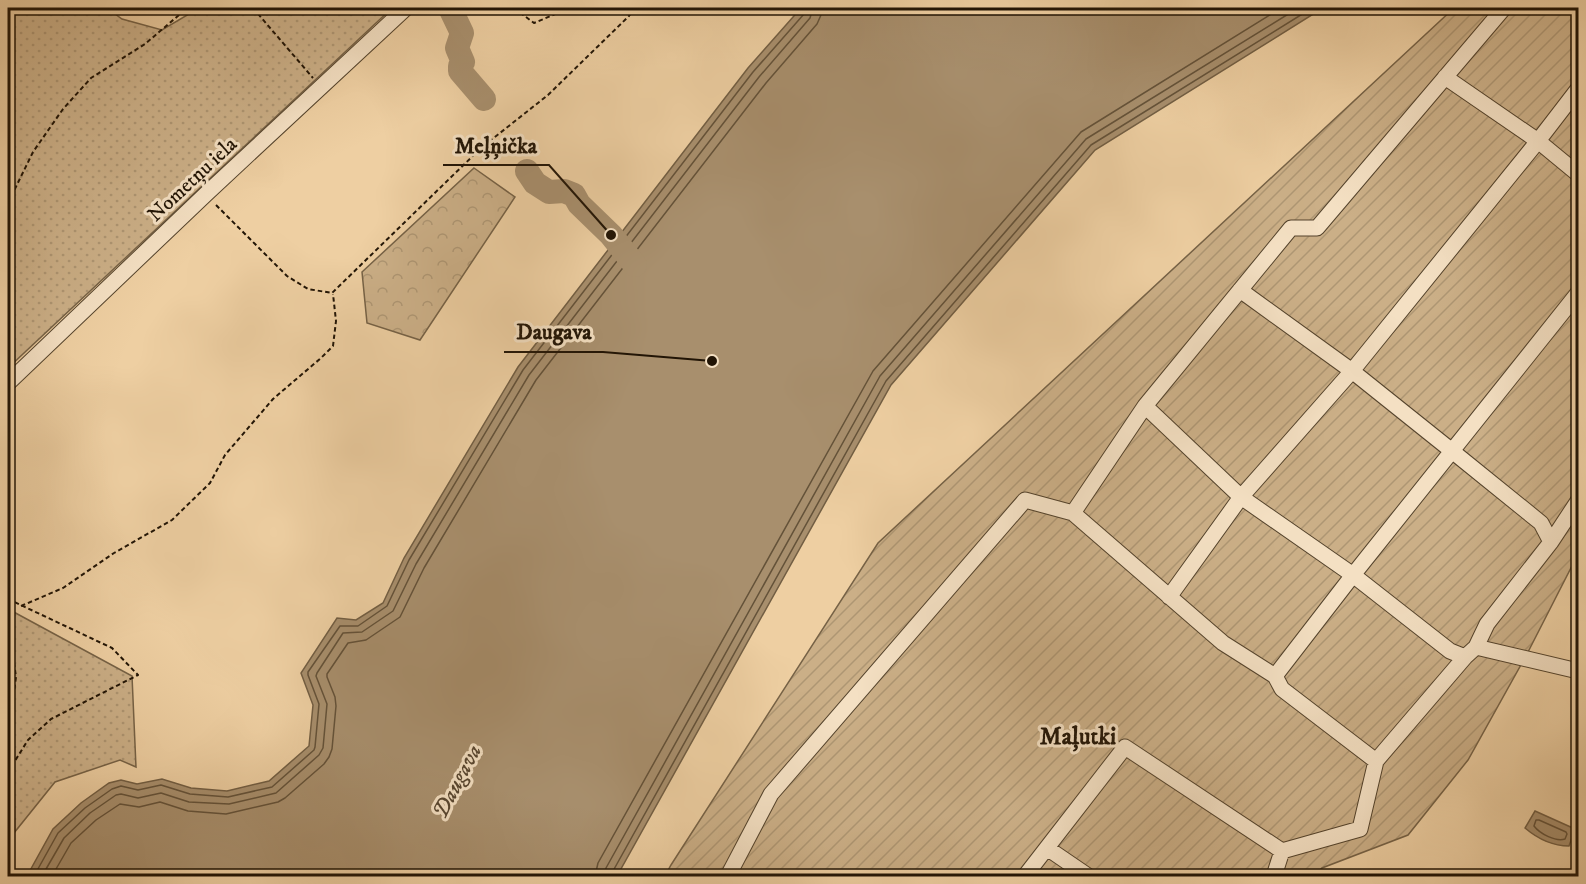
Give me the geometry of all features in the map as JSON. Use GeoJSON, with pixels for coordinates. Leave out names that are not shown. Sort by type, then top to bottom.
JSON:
{"type":"FeatureCollection","features":[{"type":"Feature","properties":{"kind":"street","name":"Nometņu iela"},"geometry":{"type":"LineString","coordinates":[[8,382],[406,8]]}},
{"type":"Feature","properties":{"kind":"street"},"geometry":{"type":"LineString","coordinates":[[1073,513],[1145,406],[1291,228],[1317,228],[1504,8]]}},
{"type":"Feature","properties":{"kind":"street"},"geometry":{"type":"LineString","coordinates":[[1445,77],[1538,141],[1578,174]]}},
{"type":"Feature","properties":{"kind":"street"},"geometry":{"type":"LineString","coordinates":[[1169,597],[1241,497],[1352,371],[1538,141],[1578,88]]}},
{"type":"Feature","properties":{"kind":"street"},"geometry":{"type":"LineString","coordinates":[[1240,290],[1352,371],[1541,523],[1551,542]]}},
{"type":"Feature","properties":{"kind":"street"},"geometry":{"type":"LineString","coordinates":[[1275,676],[1578,293]]}},
{"type":"Feature","properties":{"kind":"street"},"geometry":{"type":"LineString","coordinates":[[1145,406],[1241,497],[1353,575],[1450,651],[1470,652],[1578,671]]}},
{"type":"Feature","properties":{"kind":"street"},"geometry":{"type":"LineString","coordinates":[[728,876],[771,794],[1025,500],[1073,513],[1223,643],[1275,676],[1282,689],[1376,761]]}},
{"type":"Feature","properties":{"kind":"street"},"geometry":{"type":"LineString","coordinates":[[1025,876],[1125,747],[1282,851],[1360,829],[1376,761],[1470,652],[1487,624],[1551,542],[1578,501]]}},
{"type":"Feature","properties":{"kind":"street"},"geometry":{"type":"LineString","coordinates":[[1047,848],[1088,876]]}},
{"type":"Feature","properties":{"kind":"street"},"geometry":{"type":"LineString","coordinates":[[1274,876],[1282,851]]}},
{"type":"Feature","properties":{"kind":"lane"},"geometry":{"type":"LineString","coordinates":[[118,8],[127,10],[136,8]]}},
{"type":"Feature","properties":{"kind":"path"},"geometry":{"type":"LineString","coordinates":[[8,203],[33,152],[63,109],[84,85],[91,78],[145,44],[184,8]]}},
{"type":"Feature","properties":{"kind":"path"},"geometry":{"type":"LineString","coordinates":[[253,8],[321,87]]}},
{"type":"Feature","properties":{"kind":"path"},"geometry":{"type":"LineString","coordinates":[[514,8],[534,23],[560,12],[562,8]]}},
{"type":"Feature","properties":{"kind":"path"},"geometry":{"type":"LineString","coordinates":[[332,293],[482,148],[548,95],[635,8]]}},
{"type":"Feature","properties":{"kind":"path"},"geometry":{"type":"LineString","coordinates":[[206,194],[287,276],[308,290],[332,293]]}},
{"type":"Feature","properties":{"kind":"path"},"geometry":{"type":"LineString","coordinates":[[21,606],[63,588],[114,553],[172,520],[210,483],[225,455],[273,399],[333,346],[336,321],[332,293]]}},
{"type":"Feature","properties":{"kind":"path"},"geometry":{"type":"LineString","coordinates":[[8,599],[111,648],[138,675],[51,719],[28,740],[8,772]]}},
{"type":"Feature","properties":{"kind":"path"},"geometry":{"type":"LineString","coordinates":[[8,633],[16,677],[8,738]]}},
{"type":"Feature","properties":{"kind":"green space"},"geometry":{"type":"Polygon","coordinates":[[[8,8],[107,8],[122,19],[162,30],[199,8],[392,8],[8,368],[8,8]]]}},
{"type":"Feature","properties":{"kind":"green space"},"geometry":{"type":"Polygon","coordinates":[[[1454,8],[1578,8],[1578,554],[1527,654],[1468,760],[1408,835],[1322,868],[1315,876],[665,876],[878,543],[1454,8]]]}},
{"type":"Feature","properties":{"kind":"green space"},"geometry":{"type":"Polygon","coordinates":[[[474,168],[515,197],[420,340],[367,323],[362,272],[474,168]]]}},
{"type":"Feature","properties":{"kind":"green space"},"geometry":{"type":"Polygon","coordinates":[[[10,610],[132,676],[136,767],[120,760],[55,782],[14,833],[8,846],[8,611],[10,610]]]}},
{"type":"Feature","properties":{"kind":"water"},"geometry":{"type":"Polygon","coordinates":[[[801,8],[1323,8],[1095,150],[891,385],[617,876],[27,876],[53,829],[81,803],[109,783],[121,780],[137,784],[162,779],[191,788],[227,791],[269,781],[309,746],[313,705],[301,673],[337,618],[356,620],[383,603],[404,558],[518,367],[748,68],[801,8]]]}},
{"type":"Feature","properties":{"kind":"water"},"geometry":{"type":"Polygon","coordinates":[[[1535,811],[1575,829],[1569,846],[1546,841],[1525,828],[1535,811]]]}},
{"type":"Feature","properties":{"kind":"waterway"},"geometry":{"type":"LineString","coordinates":[[450,8],[462,33],[457,48],[463,62],[460,71],[484,99]]}},
{"type":"Feature","properties":{"kind":"waterway"},"geometry":{"type":"LineString","coordinates":[[527,171],[535,183],[549,192],[564,191],[574,195],[579,204],[611,235],[635,265]]}},
{"type":"Feature","properties":{"kind":"place","name":"Meļņička"},"geometry":{"type":"Point","coordinates":[611,235]}},
{"type":"Feature","properties":{"kind":"place","name":"Daugava"},"geometry":{"type":"Point","coordinates":[712,361]}},
{"type":"Feature","properties":{"kind":"district","name":"Maļutki"},"geometry":{"type":"Point","coordinates":[1078,736]}}]}
